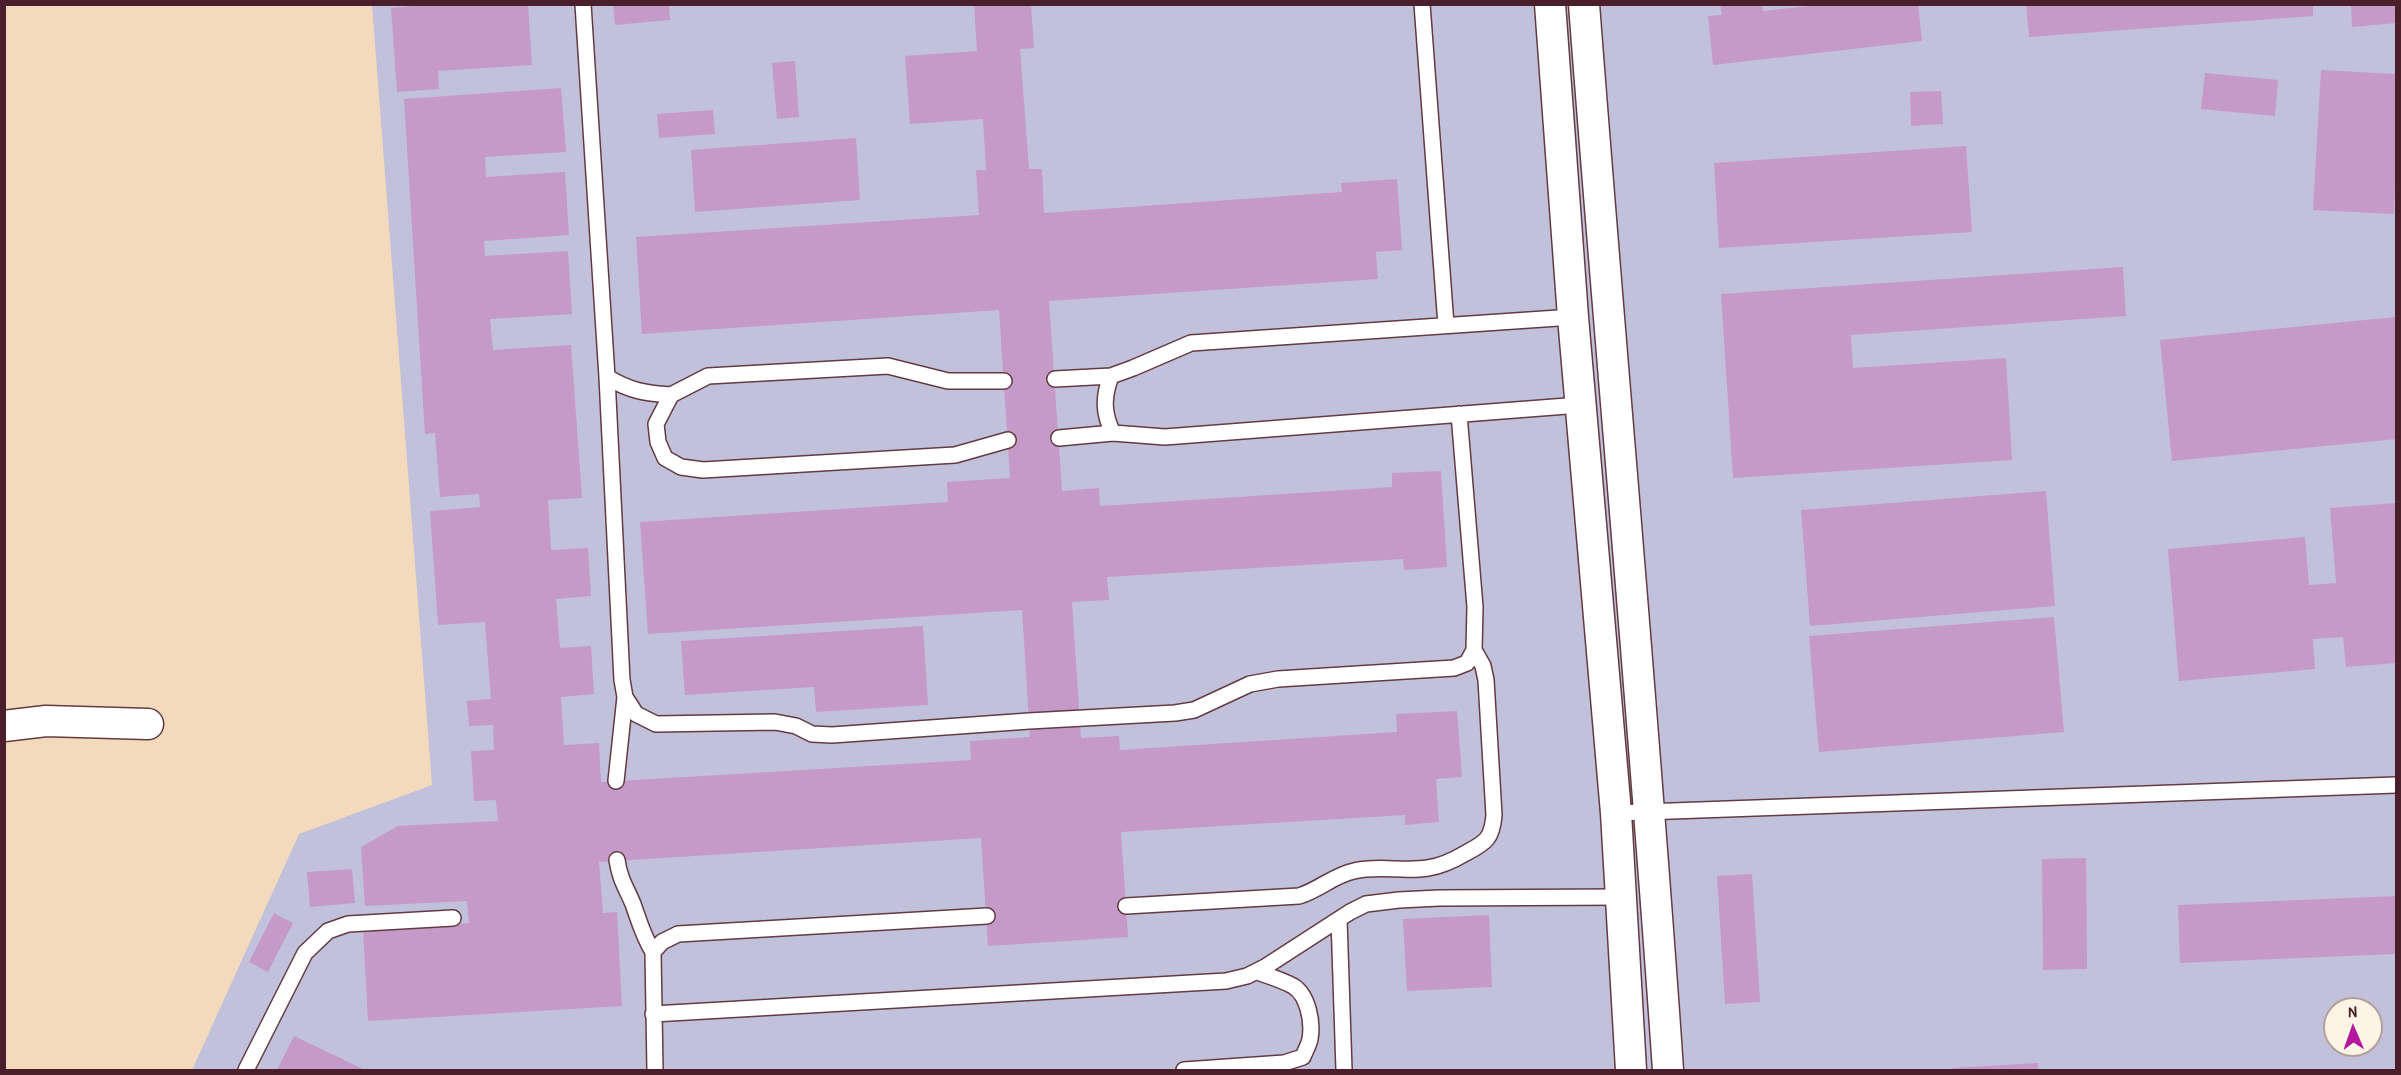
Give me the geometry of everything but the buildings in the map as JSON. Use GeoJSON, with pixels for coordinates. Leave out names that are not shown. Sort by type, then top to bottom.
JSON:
{"type":"FeatureCollection","features":[{"type":"Feature","properties":{"kind":"street"},"geometry":{"type":"LineString","coordinates":[[1550,4],[1580,405],[1616,813],[1631,1071]]}},
{"type":"Feature","properties":{"kind":"street"},"geometry":{"type":"LineString","coordinates":[[1584,4],[1607,312],[1650,811],[1668,1071]]}},
{"type":"Feature","properties":{"kind":"street"},"geometry":{"type":"LineString","coordinates":[[4,726],[46,721],[148,724]]}},
{"type":"Feature","properties":{"kind":"lane"},"geometry":{"type":"LineString","coordinates":[[583,4],[607,377],[622,680],[625,697],[616,782]]}},
{"type":"Feature","properties":{"kind":"lane"},"geometry":{"type":"LineString","coordinates":[[1422,4],[1446,325]]}},
{"type":"Feature","properties":{"kind":"lane"},"geometry":{"type":"LineString","coordinates":[[1055,379],[1111,376],[1191,343],[1573,317]]}},
{"type":"Feature","properties":{"kind":"lane"},"geometry":{"type":"LineString","coordinates":[[607,377],[625,388],[644,393],[671,395],[708,376],[888,366],[948,381],[1004,381]]}},
{"type":"Feature","properties":{"kind":"lane"},"geometry":{"type":"LineString","coordinates":[[1111,376],[1106,390],[1105,417],[1113,433]]}},
{"type":"Feature","properties":{"kind":"lane"},"geometry":{"type":"LineString","coordinates":[[671,395],[656,424],[658,442],[665,458],[681,467],[703,470],[955,455],[1008,441]]}},
{"type":"Feature","properties":{"kind":"lane"},"geometry":{"type":"LineString","coordinates":[[1059,438],[1113,433],[1165,437],[1580,405]]}},
{"type":"Feature","properties":{"kind":"lane"},"geometry":{"type":"LineString","coordinates":[[625,697],[636,714],[657,724],[775,722],[796,726],[812,734],[832,735],[1175,713],[1194,710],[1250,684],[1278,679],[1454,668],[1467,663],[1474,650],[1475,607],[1459,414]]}},
{"type":"Feature","properties":{"kind":"lane"},"geometry":{"type":"LineString","coordinates":[[1126,906],[1299,896],[1312,892],[1350,872],[1363,869],[1426,868],[1445,864],[1479,846],[1492,833],[1494,815],[1486,680],[1483,666],[1474,650]]}},
{"type":"Feature","properties":{"kind":"lane"},"geometry":{"type":"LineString","coordinates":[[1616,813],[2397,785]]}},
{"type":"Feature","properties":{"kind":"lane"},"geometry":{"type":"LineString","coordinates":[[617,860],[620,879],[630,898],[642,935],[652,952],[655,1071]]}},
{"type":"Feature","properties":{"kind":"lane"},"geometry":{"type":"LineString","coordinates":[[654,1014],[1226,981],[1257,972],[1366,904],[1399,900],[1620,897]]}},
{"type":"Feature","properties":{"kind":"lane"},"geometry":{"type":"LineString","coordinates":[[652,952],[662,942],[678,934],[987,916]]}},
{"type":"Feature","properties":{"kind":"lane"},"geometry":{"type":"LineString","coordinates":[[246,1071],[305,953],[328,931],[348,924],[453,918]]}},
{"type":"Feature","properties":{"kind":"lane"},"geometry":{"type":"LineString","coordinates":[[1339,919],[1344,1071]]}},
{"type":"Feature","properties":{"kind":"lane"},"geometry":{"type":"LineString","coordinates":[[1184,1071],[1284,1064],[1303,1057],[1310,1039],[1308,1006],[1300,992],[1293,986],[1257,972]]}},
{"type":"Feature","properties":{"kind":"shaded area"},"geometry":{"type":"Polygon","coordinates":[[[372,5],[2396,5],[2396,1070],[192,1070],[299,834],[432,785],[372,5]]]}}]}
